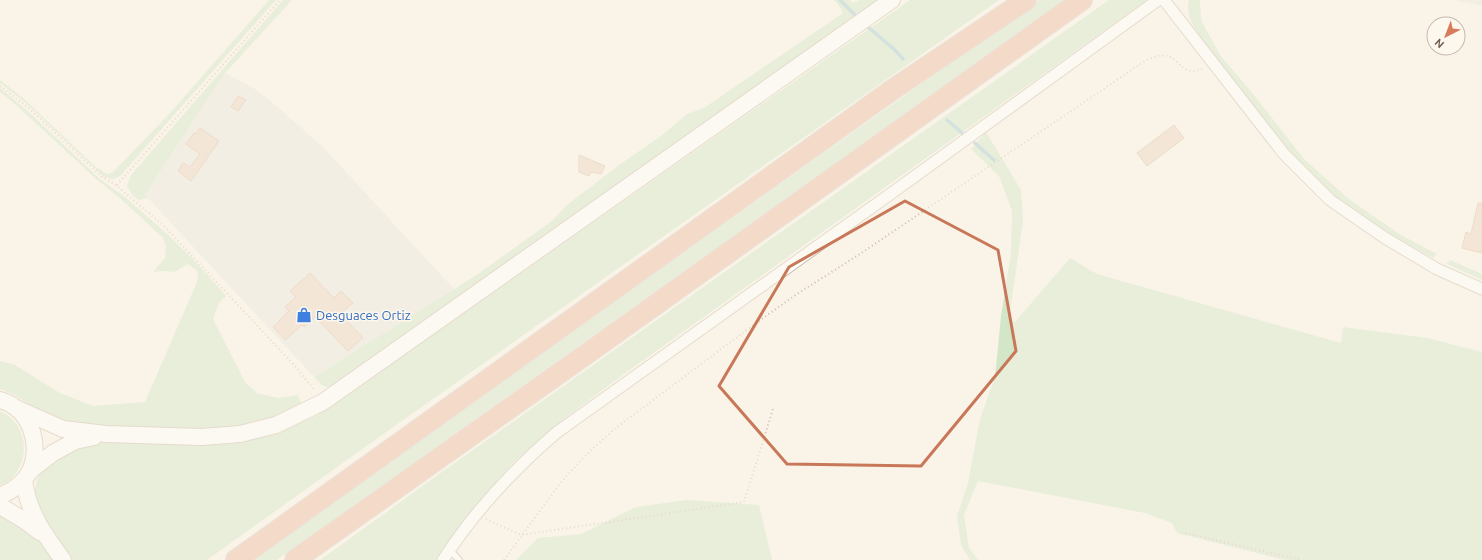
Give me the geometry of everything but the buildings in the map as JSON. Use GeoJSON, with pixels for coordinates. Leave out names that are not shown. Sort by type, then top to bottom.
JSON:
{"type":"FeatureCollection","features":[{"type":"Feature","properties":{"kind":"highway"},"geometry":{"type":"LineString","coordinates":[[236,560],[892,90],[1026,0]]}},
{"type":"Feature","properties":{"kind":"highway"},"geometry":{"type":"LineString","coordinates":[[295,560],[588,353],[913,119],[1082,0]]}},
{"type":"Feature","properties":{"kind":"street"},"geometry":{"type":"LineString","coordinates":[[0,400],[18,410],[64,429],[106,434],[202,437],[240,434],[276,425],[323,402],[892,0]]}},
{"type":"Feature","properties":{"kind":"street"},"geometry":{"type":"LineString","coordinates":[[444,560],[475,514],[526,460],[556,433],[1158,0]]}},
{"type":"Feature","properties":{"kind":"street"},"geometry":{"type":"LineString","coordinates":[[1164,0],[1284,154],[1330,200],[1384,238],[1437,269],[1482,289]]}},
{"type":"Feature","properties":{"kind":"street"},"geometry":{"type":"LineString","coordinates":[[18,410],[28,423],[34,438],[35,455],[27,475],[26,495],[29,505],[45,535],[63,560]]}},
{"type":"Feature","properties":{"kind":"street"},"geometry":{"type":"LineString","coordinates":[[0,496],[13,490],[27,475],[53,453],[75,441],[106,434]]}},
{"type":"Feature","properties":{"kind":"street"},"geometry":{"type":"LineString","coordinates":[[0,506],[24,520],[45,535]]}},
{"type":"Feature","properties":{"kind":"lane"},"geometry":{"type":"LineString","coordinates":[[450,550],[459,560]]}},
{"type":"Feature","properties":{"kind":"path"},"geometry":{"type":"LineString","coordinates":[[117,186],[280,0]]}},
{"type":"Feature","properties":{"kind":"path"},"geometry":{"type":"LineString","coordinates":[[504,560],[561,482],[590,451],[617,427],[797,294],[870,248],[1145,61],[1158,55],[1165,55],[1175,59],[1186,69],[1195,71],[1203,69],[1214,63]]}},
{"type":"Feature","properties":{"kind":"path"},"geometry":{"type":"LineString","coordinates":[[0,86],[30,109],[101,176],[117,186],[164,226],[294,365],[323,402]]}},
{"type":"Feature","properties":{"kind":"path"},"geometry":{"type":"LineString","coordinates":[[475,514],[522,535],[744,502],[773,409]]}},
{"type":"Feature","properties":{"kind":"path"},"geometry":{"type":"LineString","coordinates":[[1185,533],[1302,560]]}},
{"type":"Feature","properties":{"kind":"highlighted area"},"geometry":{"type":"Polygon","coordinates":[[[905,201],[998,250],[1016,351],[921,466],[787,464],[719,386],[789,267],[905,201]]]}},
{"type":"Feature","properties":{"kind":"shaded area"},"geometry":{"type":"Polygon","coordinates":[[[1454,0],[1482,0],[1482,6],[1454,0]]]}},
{"type":"Feature","properties":{"kind":"shaded area","name":"Desguaces Ortiz"},"geometry":{"type":"Polygon","coordinates":[[[225,73],[255,89],[323,147],[454,289],[314,377],[145,195],[225,73]]]}},
{"type":"Feature","properties":{"kind":"green space"},"geometry":{"type":"Polygon","coordinates":[[[269,0],[276,0],[120,176],[113,179],[104,177],[27,104],[0,83],[0,80],[23,98],[96,167],[107,174],[112,173],[171,112],[269,0]]]}},
{"type":"Feature","properties":{"kind":"green space"},"geometry":{"type":"Polygon","coordinates":[[[283,0],[292,0],[225,73],[145,195],[148,198],[139,200],[132,194],[127,185],[131,175],[283,0]]]}},
{"type":"Feature","properties":{"kind":"green space"},"geometry":{"type":"Polygon","coordinates":[[[834,0],[849,0],[853,3],[859,0],[880,0],[332,388],[323,386],[314,377],[478,274],[552,221],[567,205],[619,165],[661,136],[687,114],[704,108],[843,13],[834,0]]]}},
{"type":"Feature","properties":{"kind":"green space"},"geometry":{"type":"Polygon","coordinates":[[[910,0],[999,0],[207,560],[73,560],[41,514],[33,496],[38,477],[51,460],[83,443],[112,441],[226,444],[279,432],[316,416],[910,0]]]}},
{"type":"Feature","properties":{"kind":"green space"},"geometry":{"type":"Polygon","coordinates":[[[1039,0],[1066,0],[277,560],[251,560],[1039,0]]]}},
{"type":"Feature","properties":{"kind":"green space"},"geometry":{"type":"Polygon","coordinates":[[[1109,0],[1147,0],[613,382],[559,423],[514,462],[477,504],[438,560],[320,560],[439,474],[1109,0]]]}},
{"type":"Feature","properties":{"kind":"green space"},"geometry":{"type":"Polygon","coordinates":[[[1189,0],[1200,0],[1201,20],[1220,55],[1254,95],[1304,159],[1350,200],[1401,235],[1437,254],[1433,258],[1364,219],[1341,202],[1298,161],[1204,44],[1195,29],[1188,12],[1189,0]]]}},
{"type":"Feature","properties":{"kind":"green space"},"geometry":{"type":"Polygon","coordinates":[[[0,88],[32,115],[101,180],[125,197],[165,232],[192,258],[226,296],[219,303],[213,319],[245,382],[257,393],[278,398],[298,395],[302,405],[259,423],[216,428],[152,430],[71,425],[33,407],[13,394],[0,389],[0,361],[15,365],[60,393],[93,406],[145,402],[197,282],[198,272],[188,264],[174,272],[153,272],[165,258],[166,246],[162,237],[0,92],[0,88]]]}},
{"type":"Feature","properties":{"kind":"green space"},"geometry":{"type":"Polygon","coordinates":[[[986,132],[1021,190],[1023,221],[1009,319],[1015,322],[1070,258],[1097,274],[1341,343],[1343,327],[1427,338],[1482,352],[1482,560],[1285,560],[1177,533],[1172,523],[1145,513],[978,481],[964,515],[969,548],[978,560],[970,560],[961,545],[957,516],[968,483],[980,419],[995,377],[1001,316],[1011,252],[1012,211],[999,176],[971,149],[986,132]]]}},
{"type":"Feature","properties":{"kind":"green space"},"geometry":{"type":"Polygon","coordinates":[[[1450,260],[1482,274],[1482,280],[1447,264],[1450,260]]]}},
{"type":"Feature","properties":{"kind":"green space"},"geometry":{"type":"Polygon","coordinates":[[[0,411],[9,416],[18,426],[24,448],[18,471],[9,481],[0,486],[0,411]]]}},
{"type":"Feature","properties":{"kind":"green space"},"geometry":{"type":"Polygon","coordinates":[[[687,500],[759,505],[772,560],[516,560],[538,538],[581,534],[636,507],[687,500]]]}},
{"type":"Feature","properties":{"kind":"green space"},"geometry":{"type":"Polygon","coordinates":[[[0,515],[6,516],[35,535],[53,560],[0,560],[0,515]]]}},
{"type":"Feature","properties":{"kind":"waterway"},"geometry":{"type":"LineString","coordinates":[[840,0],[855,15]]}},
{"type":"Feature","properties":{"kind":"waterway"},"geometry":{"type":"LineString","coordinates":[[868,27],[895,50],[903,59]]}},
{"type":"Feature","properties":{"kind":"waterway"},"geometry":{"type":"LineString","coordinates":[[947,120],[962,133]]}},
{"type":"Feature","properties":{"kind":"waterway"},"geometry":{"type":"LineString","coordinates":[[975,143],[994,160]]}},
{"type":"Feature","properties":{"kind":"place","name":"Desguaces Ortiz"},"geometry":{"type":"Point","coordinates":[304,315]}}]}
